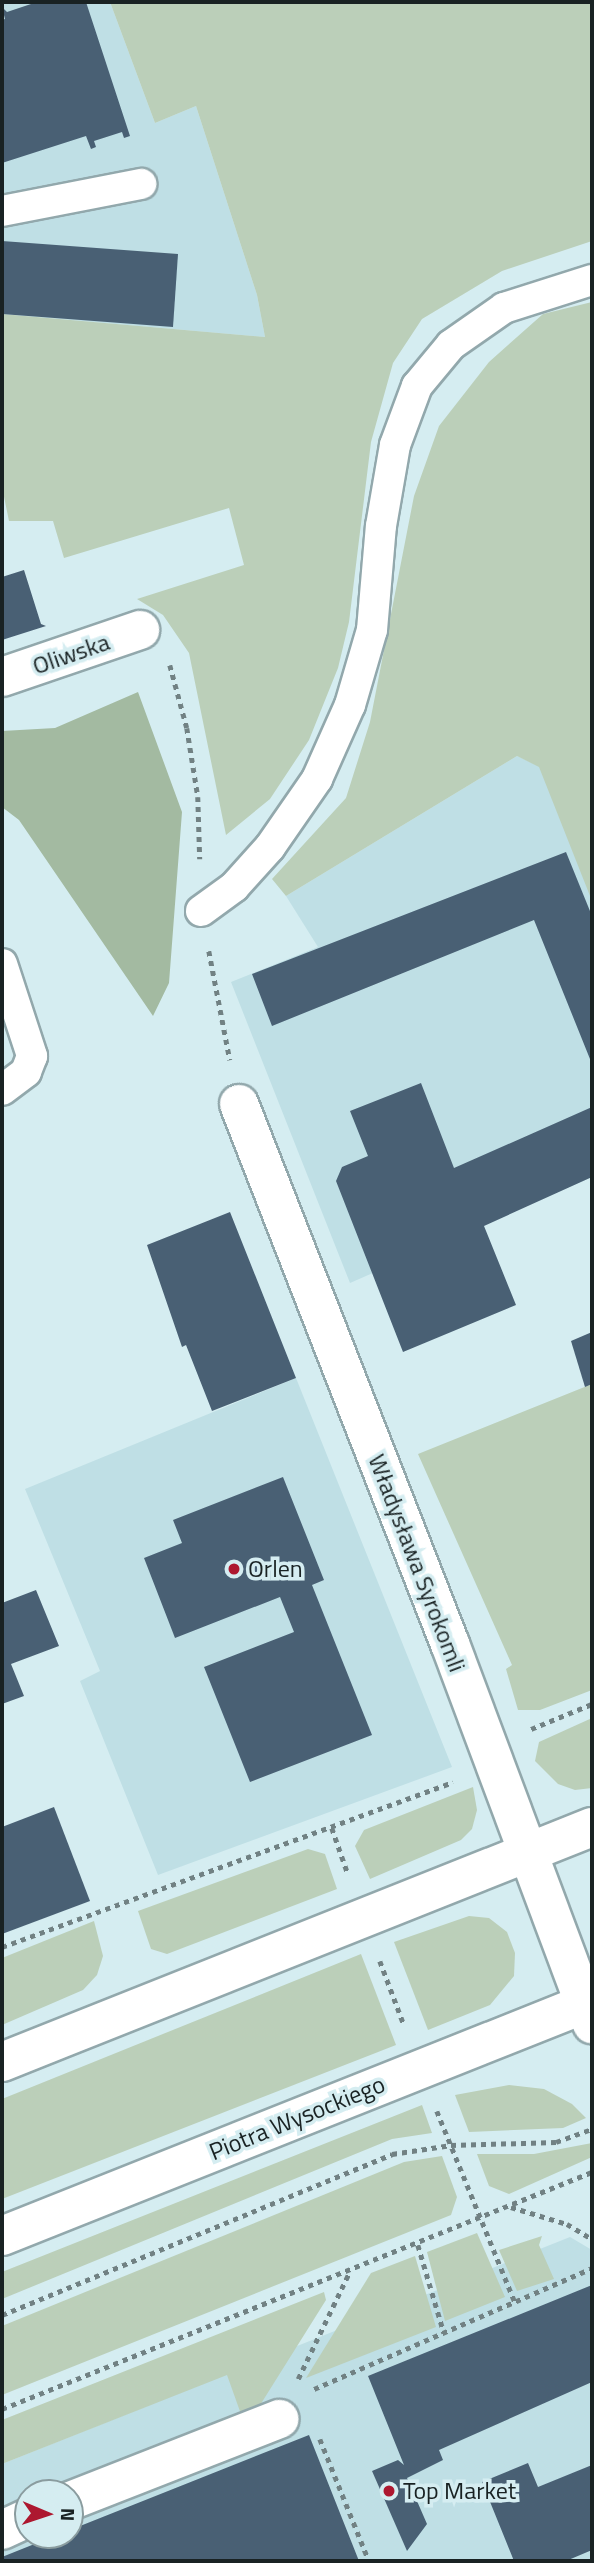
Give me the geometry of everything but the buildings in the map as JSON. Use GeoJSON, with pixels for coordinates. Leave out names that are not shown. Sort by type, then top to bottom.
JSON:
{"type":"FeatureCollection","features":[{"type":"Feature","properties":{"kind":"street","name":"Oliwska"},"geometry":{"type":"LineString","coordinates":[[2,677],[139,630]]}},
{"type":"Feature","properties":{"kind":"street","name":"Władysława Syrokomli"},"geometry":{"type":"LineString","coordinates":[[239,1104],[526,1853],[590,2010]]}},
{"type":"Feature","properties":{"kind":"street"},"geometry":{"type":"LineString","coordinates":[[2,2062],[592,1827]]}},
{"type":"Feature","properties":{"kind":"street","name":"Piotra Wysockiego"},"geometry":{"type":"LineString","coordinates":[[2,2236],[590,2010]]}},
{"type":"Feature","properties":{"kind":"street"},"geometry":{"type":"LineString","coordinates":[[84,2495],[284,2409]]}},
{"type":"Feature","properties":{"kind":"lane"},"geometry":{"type":"LineString","coordinates":[[2,211],[141,184]]}},
{"type":"Feature","properties":{"kind":"lane"},"geometry":{"type":"LineString","coordinates":[[201,911],[234,887],[270,847],[317,779],[350,705],[372,630],[381,526],[395,445],[417,386],[451,345],[504,308],[592,281]]}},
{"type":"Feature","properties":{"kind":"lane"},"geometry":{"type":"LineString","coordinates":[[2,964],[32,1056],[26,1072],[2,1090]]}},
{"type":"Feature","properties":{"kind":"path"},"geometry":{"type":"LineString","coordinates":[[2,1947],[469,1776],[486,1747],[592,1704]]}},
{"type":"Feature","properties":{"kind":"path"},"geometry":{"type":"LineString","coordinates":[[2,2315],[392,2154],[451,2145],[556,2142],[592,2129]]}},
{"type":"Feature","properties":{"kind":"path"},"geometry":{"type":"LineString","coordinates":[[2,2409],[418,2245],[592,2172]]}},
{"type":"Feature","properties":{"kind":"path"},"geometry":{"type":"LineString","coordinates":[[510,2207],[567,2224],[592,2239]]}},
{"type":"Feature","properties":{"kind":"path"},"geometry":{"type":"LineString","coordinates":[[480,2220],[515,2302]]}},
{"type":"Feature","properties":{"kind":"path"},"geometry":{"type":"LineString","coordinates":[[418,2245],[444,2333]]}},
{"type":"Feature","properties":{"kind":"path"},"geometry":{"type":"LineString","coordinates":[[284,2409],[444,2333],[592,2268]]}},
{"type":"Feature","properties":{"kind":"path"},"geometry":{"type":"LineString","coordinates":[[284,2409],[349,2272]]}},
{"type":"Feature","properties":{"kind":"path"},"geometry":{"type":"LineString","coordinates":[[318,2433],[369,2561]]}},
{"type":"Feature","properties":{"kind":"shaded area"},"geometry":{"type":"Polygon","coordinates":[[[2,2],[110,2],[155,123],[196,106],[257,295],[265,337],[2,314],[2,2]]]}},
{"type":"Feature","properties":{"kind":"shaded area"},"geometry":{"type":"Polygon","coordinates":[[[592,727],[592,1177],[350,1283],[231,982],[318,947],[286,896],[517,756],[539,766],[592,727]]]}},
{"type":"Feature","properties":{"kind":"shaded area"},"geometry":{"type":"Polygon","coordinates":[[[296,1378],[452,1767],[158,1875],[80,1681],[100,1671],[25,1489],[296,1378]]]}},
{"type":"Feature","properties":{"kind":"shaded area"},"geometry":{"type":"Polygon","coordinates":[[[570,2237],[592,2250],[592,2561],[2,2561],[2,2464],[570,2237]]]}},
{"type":"Feature","properties":{"kind":"green space"},"geometry":{"type":"Polygon","coordinates":[[[110,2],[592,2],[592,241],[502,271],[422,319],[393,363],[371,442],[349,622],[338,668],[309,740],[270,799],[226,835],[189,653],[163,615],[137,599],[244,565],[229,508],[64,558],[53,521],[9,521],[2,487],[2,314],[265,337],[257,295],[196,106],[155,123],[110,2]]]}},
{"type":"Feature","properties":{"kind":"green space"},"geometry":{"type":"Polygon","coordinates":[[[592,302],[592,901],[539,767],[517,756],[286,896],[272,879],[346,798],[370,722],[414,496],[439,426],[489,362],[543,314],[592,302]]]}},
{"type":"Feature","properties":{"kind":"green space"},"geometry":{"type":"Polygon","coordinates":[[[138,692],[182,812],[169,983],[153,1016],[19,820],[2,807],[2,731],[55,728],[138,692]]]}},
{"type":"Feature","properties":{"kind":"green space"},"geometry":{"type":"Polygon","coordinates":[[[592,1384],[592,1690],[540,1710],[518,1710],[506,1669],[512,1665],[418,1454],[592,1384]]]}},
{"type":"Feature","properties":{"kind":"green space"},"geometry":{"type":"Polygon","coordinates":[[[592,1718],[592,1788],[575,1790],[558,1784],[535,1761],[539,1742],[592,1718]]]}},
{"type":"Feature","properties":{"kind":"green space"},"geometry":{"type":"Polygon","coordinates":[[[473,1787],[477,1810],[472,1829],[461,1840],[370,1879],[355,1846],[364,1830],[473,1787]]]}},
{"type":"Feature","properties":{"kind":"green space"},"geometry":{"type":"Polygon","coordinates":[[[308,1849],[325,1854],[337,1889],[167,1954],[151,1949],[138,1911],[308,1849]]]}},
{"type":"Feature","properties":{"kind":"green space"},"geometry":{"type":"Polygon","coordinates":[[[469,1916],[489,1918],[507,1932],[515,1953],[514,1976],[490,2005],[428,2030],[394,1942],[469,1916]]]}},
{"type":"Feature","properties":{"kind":"green space"},"geometry":{"type":"Polygon","coordinates":[[[94,1921],[103,1956],[97,1975],[83,1990],[2,2025],[2,1958],[94,1921]]]}},
{"type":"Feature","properties":{"kind":"green space"},"geometry":{"type":"Polygon","coordinates":[[[361,1954],[396,2045],[2,2199],[2,2099],[361,1954]]]}},
{"type":"Feature","properties":{"kind":"green space"},"geometry":{"type":"Polygon","coordinates":[[[509,2085],[544,2089],[572,2104],[586,2118],[563,2128],[469,2132],[455,2095],[509,2085]]]}},
{"type":"Feature","properties":{"kind":"green space"},"geometry":{"type":"Polygon","coordinates":[[[422,2105],[432,2133],[392,2139],[2,2299],[2,2272],[422,2105]]]}},
{"type":"Feature","properties":{"kind":"green space"},"geometry":{"type":"Polygon","coordinates":[[[592,2143],[592,2157],[509,2194],[489,2186],[477,2154],[534,2154],[592,2143]]]}},
{"type":"Feature","properties":{"kind":"green space"},"geometry":{"type":"Polygon","coordinates":[[[442,2156],[457,2197],[451,2215],[2,2395],[2,2326],[404,2162],[442,2156]]]}},
{"type":"Feature","properties":{"kind":"green space"},"geometry":{"type":"Polygon","coordinates":[[[477,2233],[505,2297],[445,2321],[427,2252],[477,2233]]]}},
{"type":"Feature","properties":{"kind":"green space"},"geometry":{"type":"Polygon","coordinates":[[[542,2236],[539,2245],[554,2279],[517,2291],[499,2250],[542,2236]]]}},
{"type":"Feature","properties":{"kind":"green space"},"geometry":{"type":"Polygon","coordinates":[[[415,2256],[436,2327],[306,2378],[371,2273],[415,2256]]]}},
{"type":"Feature","properties":{"kind":"green space"},"geometry":{"type":"Polygon","coordinates":[[[324,2292],[326,2300],[257,2410],[242,2417],[227,2375],[2,2464],[2,2420],[324,2292]]]}},
{"type":"Feature","properties":{"kind":"place","name":"Orlen"},"geometry":{"type":"Point","coordinates":[234,1569]}},
{"type":"Feature","properties":{"kind":"place","name":"Top Market"},"geometry":{"type":"Point","coordinates":[389,2491]}}]}
